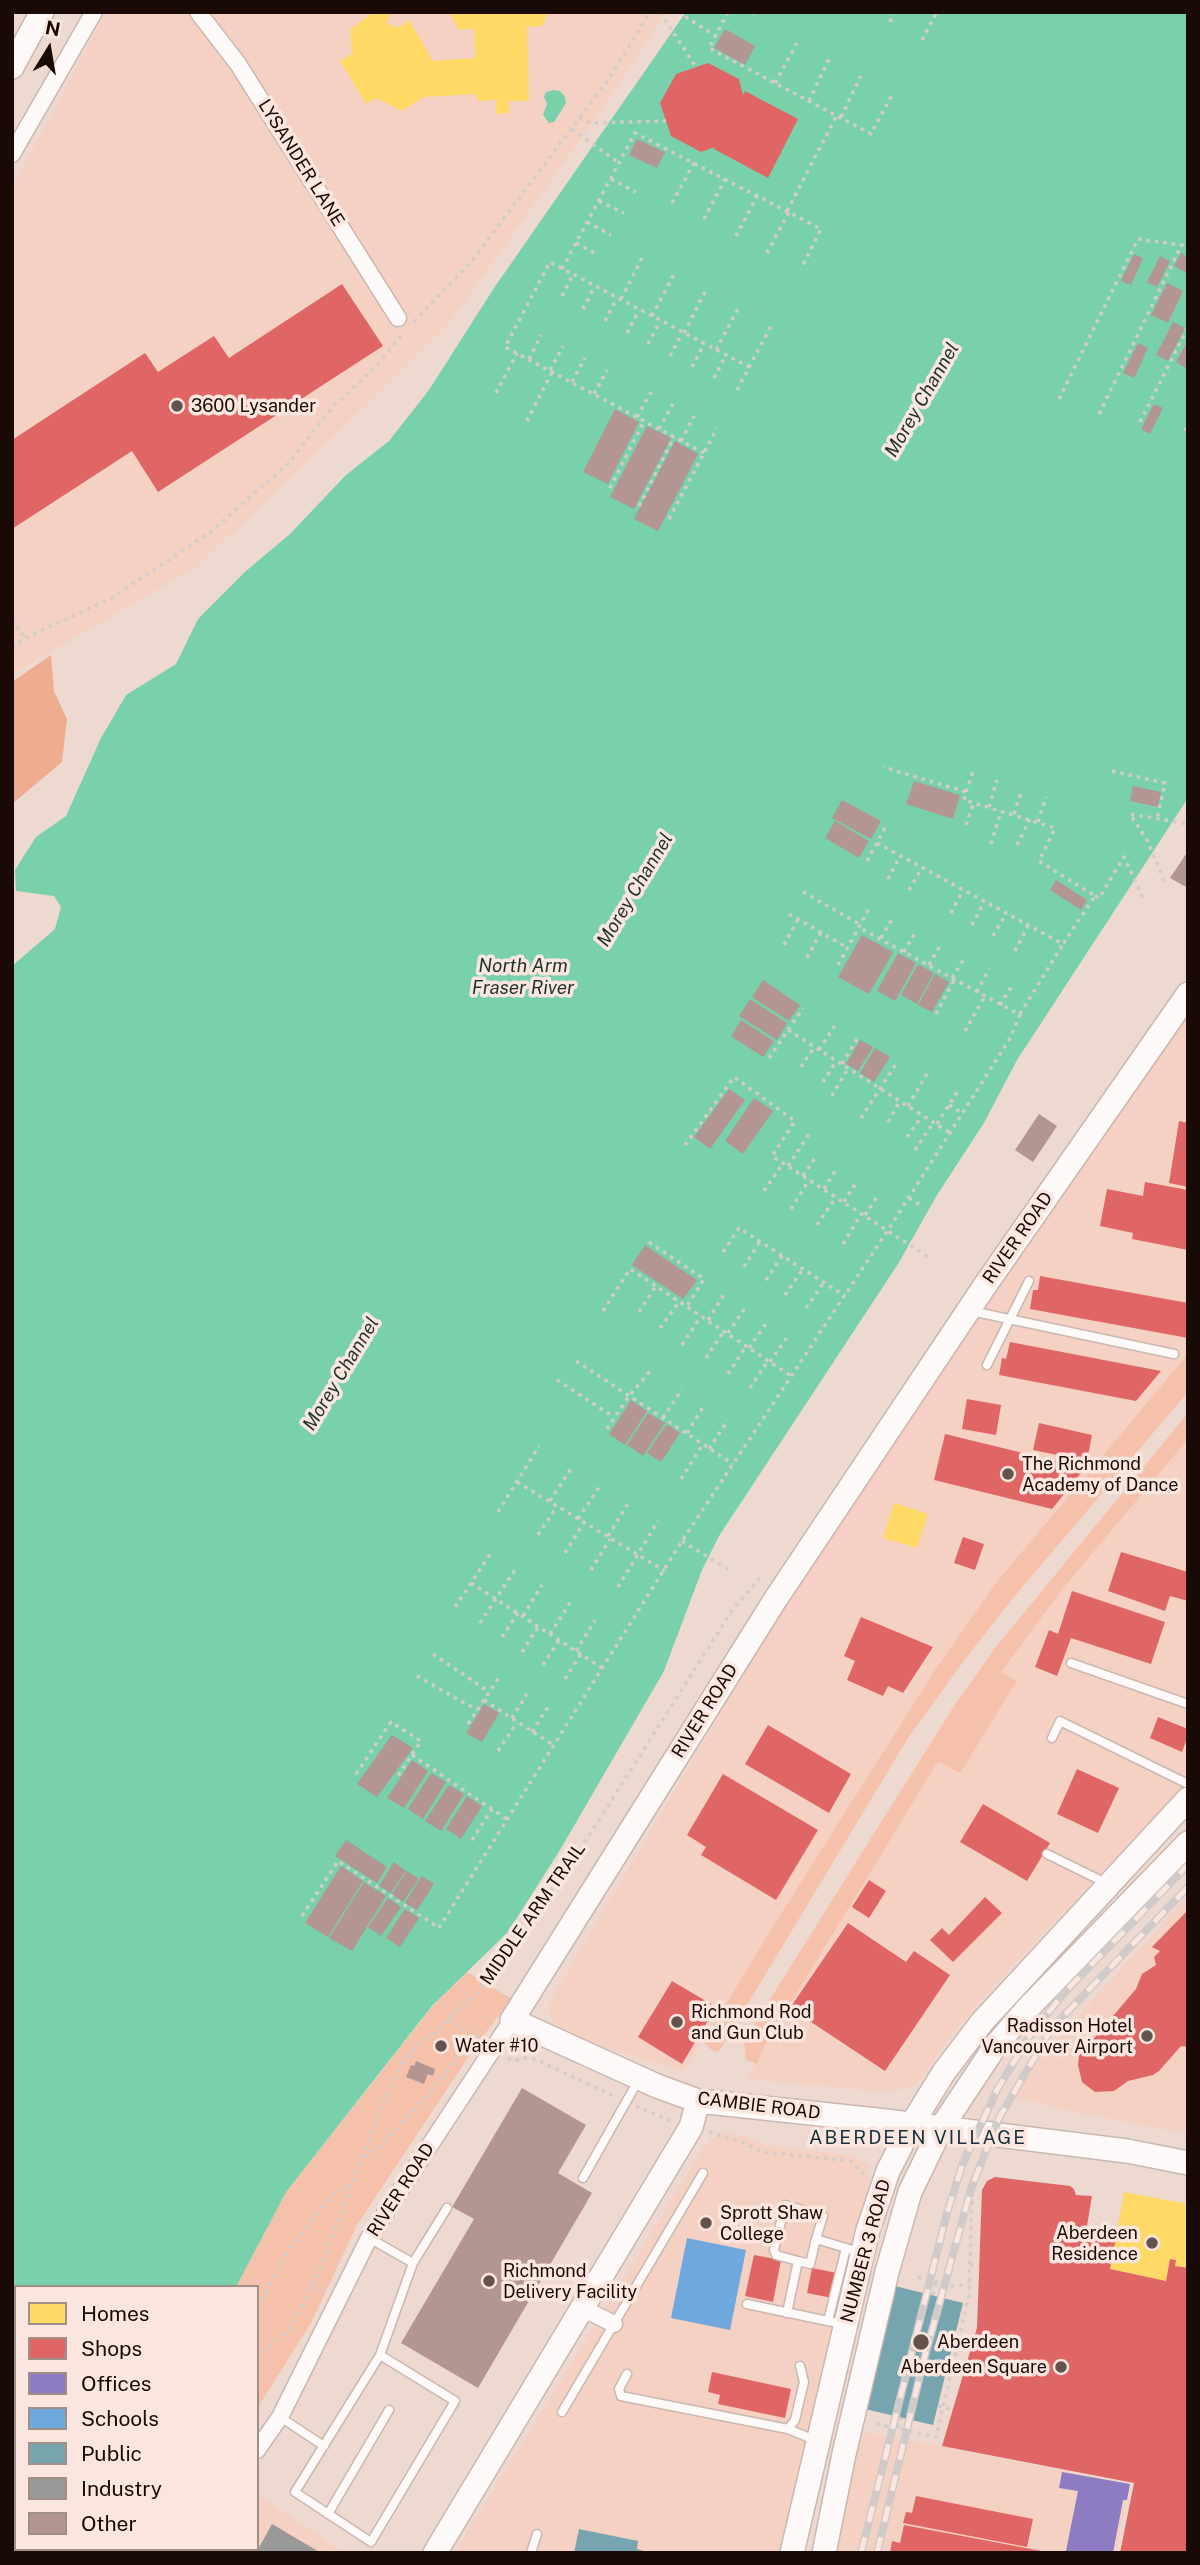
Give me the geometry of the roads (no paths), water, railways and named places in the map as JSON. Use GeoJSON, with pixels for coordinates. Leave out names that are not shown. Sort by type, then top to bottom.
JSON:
{"type":"FeatureCollection","features":[{"type":"Feature","properties":{"kind":"street"},"geometry":{"type":"LineString","coordinates":[[12,67],[42,12]]}},
{"type":"Feature","properties":{"kind":"street"},"geometry":{"type":"LineString","coordinates":[[12,154],[94,12]]}},
{"type":"Feature","properties":{"kind":"street","name":"LYSANDER LANE"},"geometry":{"type":"LineString","coordinates":[[198,12],[238,64],[398,318]]}},
{"type":"Feature","properties":{"kind":"street","name":"RIVER ROAD"},"geometry":{"type":"LineString","coordinates":[[259,2446],[280,2417],[369,2238],[512,2020],[775,1600],[968,1310],[1188,994]]}},
{"type":"Feature","properties":{"kind":"street","name":"NUMBER 3 ROAD"},"geometry":{"type":"LineString","coordinates":[[792,2553],[818,2441],[837,2323],[854,2251],[888,2171],[912,2124],[944,2072],[982,2022],[1188,1799]]}},
{"type":"Feature","properties":{"kind":"street","name":"NUMBER 3 ROAD"},"geometry":{"type":"LineString","coordinates":[[824,2553],[844,2454],[887,2273],[910,2192],[941,2128],[983,2064],[1012,2027],[1188,1843]]}},
{"type":"Feature","properties":{"kind":"street","name":"CAMBIE ROAD"},"geometry":{"type":"LineString","coordinates":[[512,2020],[698,2101],[1127,2151],[1188,2163]]}},
{"type":"Feature","properties":{"kind":"street"},"geometry":{"type":"LineString","coordinates":[[435,2553],[691,2127],[698,2101]]}},
{"type":"Feature","properties":{"kind":"street"},"geometry":{"type":"LineString","coordinates":[[582,2308],[614,2324]]}},
{"type":"Feature","properties":{"kind":"lane"},"geometry":{"type":"LineString","coordinates":[[987,1365],[1007,1320],[1029,1281]]}},
{"type":"Feature","properties":{"kind":"lane"},"geometry":{"type":"LineString","coordinates":[[968,1310],[1174,1354]]}},
{"type":"Feature","properties":{"kind":"lane"},"geometry":{"type":"LineString","coordinates":[[1071,1663],[1188,1704]]}},
{"type":"Feature","properties":{"kind":"lane"},"geometry":{"type":"LineString","coordinates":[[1052,1738],[1060,1721],[1188,1784]]}},
{"type":"Feature","properties":{"kind":"lane"},"geometry":{"type":"LineString","coordinates":[[1047,1854],[1108,1884]]}},
{"type":"Feature","properties":{"kind":"lane"},"geometry":{"type":"LineString","coordinates":[[583,2178],[640,2078]]}},
{"type":"Feature","properties":{"kind":"lane"},"geometry":{"type":"LineString","coordinates":[[562,2412],[703,2173]]}},
{"type":"Feature","properties":{"kind":"lane"},"geometry":{"type":"LineString","coordinates":[[785,2205],[823,2216],[810,2264],[798,2261],[776,2255],[774,2250],[785,2205]]}},
{"type":"Feature","properties":{"kind":"lane"},"geometry":{"type":"LineString","coordinates":[[380,2355],[455,2401],[371,2542],[295,2491],[380,2355],[413,2263],[447,2208]]}},
{"type":"Feature","properties":{"kind":"lane"},"geometry":{"type":"LineString","coordinates":[[369,2238],[413,2263]]}},
{"type":"Feature","properties":{"kind":"lane"},"geometry":{"type":"LineString","coordinates":[[817,2239],[854,2251]]}},
{"type":"Feature","properties":{"kind":"lane"},"geometry":{"type":"LineString","coordinates":[[787,2312],[798,2261]]}},
{"type":"Feature","properties":{"kind":"lane"},"geometry":{"type":"LineString","coordinates":[[747,2304],[837,2323]]}},
{"type":"Feature","properties":{"kind":"lane"},"geometry":{"type":"LineString","coordinates":[[788,2429],[795,2420],[804,2382],[800,2366]]}},
{"type":"Feature","properties":{"kind":"lane"},"geometry":{"type":"LineString","coordinates":[[626,2374],[619,2389],[621,2396],[788,2429],[818,2441]]}},
{"type":"Feature","properties":{"kind":"lane"},"geometry":{"type":"LineString","coordinates":[[328,2514],[389,2410]]}},
{"type":"Feature","properties":{"kind":"lane"},"geometry":{"type":"LineString","coordinates":[[280,2417],[324,2446]]}},
{"type":"Feature","properties":{"kind":"lane"},"geometry":{"type":"LineString","coordinates":[[531,2553],[537,2535]]}},
{"type":"Feature","properties":{"kind":"water","name":"North Arm Fraser River"},"geometry":{"type":"Polygon","coordinates":[[[686,12],[1188,12],[1188,798],[1017,1060],[984,1123],[937,1195],[898,1264],[719,1536],[702,1570],[664,1671],[560,1850],[508,1932],[432,2006],[286,2192],[237,2285],[14,2285],[14,2551],[82,2551],[12,2553],[12,966],[55,929],[61,907],[54,896],[16,891],[15,870],[36,837],[66,816],[101,738],[126,695],[176,664],[198,619],[246,571],[290,534],[346,475],[389,441],[429,390],[494,288],[686,12]]]}},
{"type":"Feature","properties":{"kind":"water"},"geometry":{"type":"Polygon","coordinates":[[[560,91],[566,103],[554,122],[549,123],[543,115],[547,104],[544,97],[546,92],[560,91]]]}},
{"type":"Feature","properties":{"kind":"railway"},"geometry":{"type":"LineString","coordinates":[[861,2553],[947,2213],[963,2163],[997,2090],[1029,2037],[1064,1993],[1188,1865]]}},
{"type":"Feature","properties":{"kind":"railway"},"geometry":{"type":"LineString","coordinates":[[877,2553],[923,2363],[971,2189],[999,2118],[1052,2028],[1188,1887]]}},
{"type":"Feature","properties":{"kind":"place","name":"3600 Lysander"},"geometry":{"type":"Point","coordinates":[177,406]}},
{"type":"Feature","properties":{"kind":"place","name":"The Richmond Academy of Dance"},"geometry":{"type":"Point","coordinates":[1008,1474]}},
{"type":"Feature","properties":{"kind":"place","name":"Richmond Rod and Gun Club"},"geometry":{"type":"Point","coordinates":[677,2022]}},
{"type":"Feature","properties":{"kind":"place","name":"Radisson Hotel Vancouver Airport"},"geometry":{"type":"Point","coordinates":[1147,2036]}},
{"type":"Feature","properties":{"kind":"place","name":"Water #10"},"geometry":{"type":"Point","coordinates":[441,2046]}},
{"type":"Feature","properties":{"kind":"place","name":"Sprott Shaw College"},"geometry":{"type":"Point","coordinates":[706,2223]}},
{"type":"Feature","properties":{"kind":"place","name":"Aberdeen Residence"},"geometry":{"type":"Point","coordinates":[1152,2243]}},
{"type":"Feature","properties":{"kind":"place","name":"Richmond Delivery Facility"},"geometry":{"type":"Point","coordinates":[489,2281]}},
{"type":"Feature","properties":{"kind":"place","name":"Aberdeen"},"geometry":{"type":"Point","coordinates":[921,2342]}},
{"type":"Feature","properties":{"kind":"place","name":"Aberdeen Square"},"geometry":{"type":"Point","coordinates":[1061,2367]}},
{"type":"Feature","properties":{"kind":"district","name":"ABERDEEN VILLAGE"},"geometry":{"type":"Point","coordinates":[918,2138]}},
{"type":"Feature","properties":{"kind":"water label","name":"Morey Channel"},"geometry":{"type":"Point","coordinates":[922,400]}},
{"type":"Feature","properties":{"kind":"water label","name":"Morey Channel"},"geometry":{"type":"Point","coordinates":[635,890]}},
{"type":"Feature","properties":{"kind":"water label","name":"Morey Channel"},"geometry":{"type":"Point","coordinates":[341,1374]}}]}
